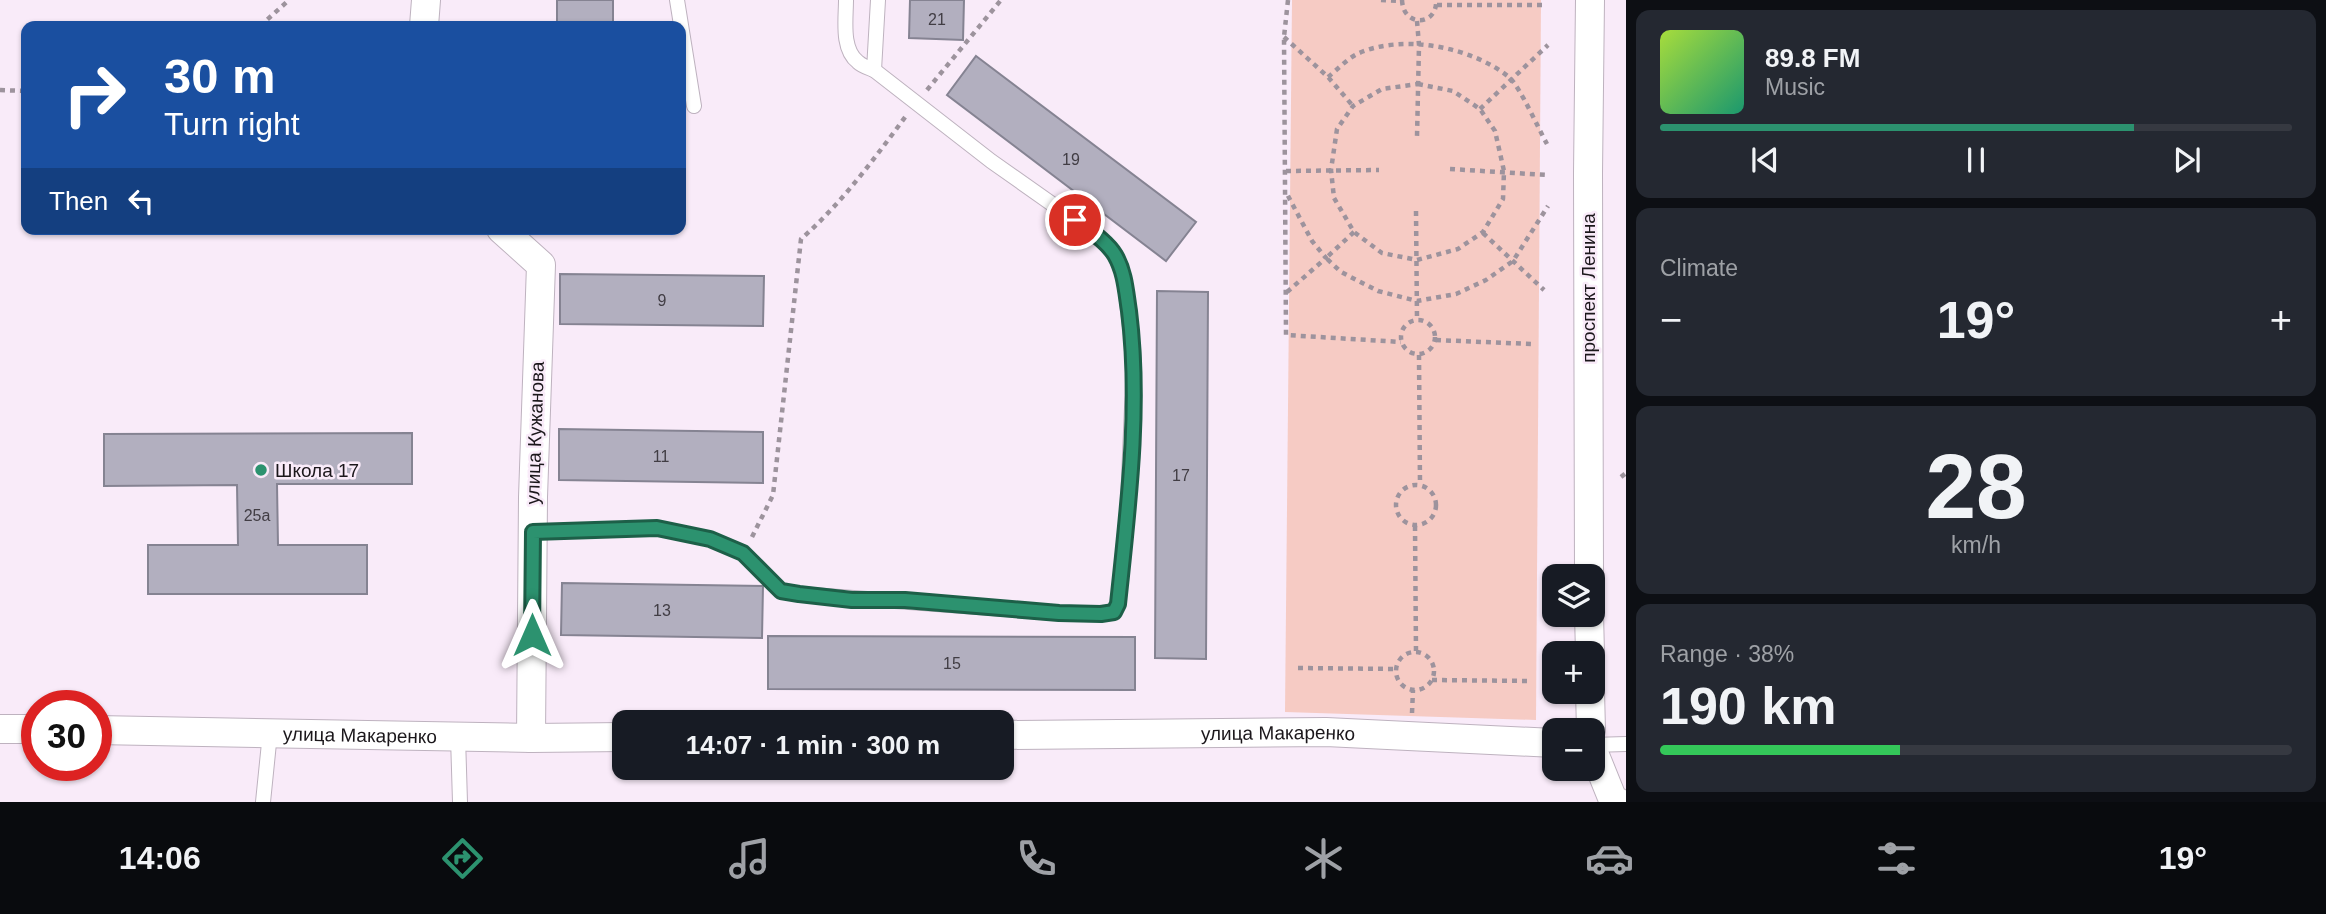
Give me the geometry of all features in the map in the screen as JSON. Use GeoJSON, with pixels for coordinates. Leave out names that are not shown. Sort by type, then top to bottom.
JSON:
{"type":"FeatureCollection","features":[{"type":"Feature","properties":{"kind":"street"},"geometry":{"type":"LineString","coordinates":[[424,21],[426,0]]}},
{"type":"Feature","properties":{"kind":"street","name":"проспект Ленина"},"geometry":{"type":"LineString","coordinates":[[1589,564],[1588,173],[1591,0]]}},
{"type":"Feature","properties":{"kind":"street","name":"улица Кужанова"},"geometry":{"type":"LineString","coordinates":[[508,235],[541,265],[533,532],[531,738]]}},
{"type":"Feature","properties":{"kind":"street"},"geometry":{"type":"LineString","coordinates":[[0,729],[21,729]]}},
{"type":"Feature","properties":{"kind":"street","name":"улица Макаренко"},"geometry":{"type":"LineString","coordinates":[[112,730],[612,737]]}},
{"type":"Feature","properties":{"kind":"street","name":"улица Макаренко"},"geometry":{"type":"LineString","coordinates":[[1014,735],[1326,732],[1542,742]]}},
{"type":"Feature","properties":{"kind":"street"},"geometry":{"type":"LineString","coordinates":[[1605,779],[1613,800],[1618,802]]}},
{"type":"Feature","properties":{"kind":"lane"},"geometry":{"type":"LineString","coordinates":[[677,0],[680,21]]}},
{"type":"Feature","properties":{"kind":"lane"},"geometry":{"type":"LineString","coordinates":[[533,532],[657,528],[710,539],[743,553],[781,591],[799,594],[852,600],[905,600],[1101,614],[1114,612],[1118,604],[1128,502],[1135,360],[1124,276],[1114,253],[1096,235],[915,104],[874,71],[857,62],[850,54],[846,38],[846,0]]}},
{"type":"Feature","properties":{"kind":"lane"},"geometry":{"type":"LineString","coordinates":[[874,71],[878,0]]}},
{"type":"Feature","properties":{"kind":"lane"},"geometry":{"type":"LineString","coordinates":[[686,56],[694,106]]}},
{"type":"Feature","properties":{"kind":"lane"},"geometry":{"type":"LineString","coordinates":[[263,802],[270,733]]}},
{"type":"Feature","properties":{"kind":"lane"},"geometry":{"type":"LineString","coordinates":[[458,737],[460,802]]}},
{"type":"Feature","properties":{"kind":"lane"},"geometry":{"type":"LineString","coordinates":[[1605,745],[1626,744]]}},
{"type":"Feature","properties":{"kind":"path"},"geometry":{"type":"LineString","coordinates":[[266,21],[289,0]]}},
{"type":"Feature","properties":{"kind":"path"},"geometry":{"type":"LineString","coordinates":[[743,553],[773,495],[801,239],[823,219],[859,178],[915,104],[1001,0]]}},
{"type":"Feature","properties":{"kind":"path"},"geometry":{"type":"LineString","coordinates":[[1288,0],[1284,37],[1286,192],[1312,241],[1341,272],[1378,291],[1417,301],[1456,294],[1486,280],[1513,261],[1548,206]]}},
{"type":"Feature","properties":{"kind":"path"},"geometry":{"type":"LineString","coordinates":[[1381,0],[1402,0],[1402,10],[1417,21],[1433,14],[1436,3],[1547,5]]}},
{"type":"Feature","properties":{"kind":"path"},"geometry":{"type":"LineString","coordinates":[[1417,21],[1417,138]]}},
{"type":"Feature","properties":{"kind":"path"},"geometry":{"type":"LineString","coordinates":[[1284,37],[1328,77],[1353,106]]}},
{"type":"Feature","properties":{"kind":"path"},"geometry":{"type":"LineString","coordinates":[[1328,77],[1357,54],[1389,45],[1444,48],[1475,56],[1512,80],[1547,144]]}},
{"type":"Feature","properties":{"kind":"path"},"geometry":{"type":"LineString","coordinates":[[1480,109],[1548,45]]}},
{"type":"Feature","properties":{"kind":"path"},"geometry":{"type":"LineString","coordinates":[[1418,84],[1453,91],[1480,109],[1495,131],[1504,171],[1503,199],[1483,232],[1458,249],[1417,260],[1382,253],[1354,232],[1334,198],[1331,170],[1337,129],[1353,106],[1382,89],[1418,84]]}},
{"type":"Feature","properties":{"kind":"path"},"geometry":{"type":"LineString","coordinates":[[0,90],[21,90]]}},
{"type":"Feature","properties":{"kind":"path"},"geometry":{"type":"LineString","coordinates":[[1450,169],[1547,175]]}},
{"type":"Feature","properties":{"kind":"path"},"geometry":{"type":"LineString","coordinates":[[1286,170],[1379,170]]}},
{"type":"Feature","properties":{"kind":"path"},"geometry":{"type":"LineString","coordinates":[[1286,170],[1286,335],[1401,342]]}},
{"type":"Feature","properties":{"kind":"path"},"geometry":{"type":"LineString","coordinates":[[1416,211],[1417,320]]}},
{"type":"Feature","properties":{"kind":"path"},"geometry":{"type":"LineString","coordinates":[[1286,293],[1354,232]]}},
{"type":"Feature","properties":{"kind":"path"},"geometry":{"type":"LineString","coordinates":[[1483,232],[1544,289]]}},
{"type":"Feature","properties":{"kind":"path"},"geometry":{"type":"LineString","coordinates":[[1417,320],[1425,321],[1431,326],[1436,340],[1433,348],[1419,355],[1405,349],[1401,342],[1404,327],[1417,320]]}},
{"type":"Feature","properties":{"kind":"path"},"geometry":{"type":"LineString","coordinates":[[1436,340],[1531,344]]}},
{"type":"Feature","properties":{"kind":"path"},"geometry":{"type":"LineString","coordinates":[[1419,355],[1420,485]]}},
{"type":"Feature","properties":{"kind":"path"},"geometry":{"type":"LineString","coordinates":[[1420,485],[1434,495],[1436,504],[1429,520],[1415,526],[1404,521],[1396,506],[1403,489],[1420,485]]}},
{"type":"Feature","properties":{"kind":"path"},"geometry":{"type":"LineString","coordinates":[[1415,526],[1416,652]]}},
{"type":"Feature","properties":{"kind":"path"},"geometry":{"type":"LineString","coordinates":[[1432,680],[1433,665],[1424,653],[1402,656],[1396,669],[1397,677],[1406,688],[1421,689],[1432,680],[1530,681]]}},
{"type":"Feature","properties":{"kind":"path"},"geometry":{"type":"LineString","coordinates":[[1298,667],[1396,669]]}},
{"type":"Feature","properties":{"kind":"shaded area"},"geometry":{"type":"Polygon","coordinates":[[[1292,0],[1541,0],[1536,720],[1285,712],[1292,0]]]}},
{"type":"Feature","properties":{"kind":"building"},"geometry":{"type":"Polygon","coordinates":[[[557,0],[613,0],[613,21],[557,21],[557,0]]]}},
{"type":"Feature","properties":{"kind":"building"},"geometry":{"type":"Polygon","coordinates":[[[910,0],[964,0],[963,40],[909,38],[910,0]]]}},
{"type":"Feature","properties":{"kind":"building"},"geometry":{"type":"Polygon","coordinates":[[[976,56],[1196,222],[1166,261],[947,95],[976,56]]]}},
{"type":"Feature","properties":{"kind":"building"},"geometry":{"type":"Polygon","coordinates":[[[560,274],[764,276],[763,326],[560,324],[560,274]]]}},
{"type":"Feature","properties":{"kind":"building"},"geometry":{"type":"Polygon","coordinates":[[[1157,291],[1208,292],[1206,659],[1155,658],[1157,291]]]}},
{"type":"Feature","properties":{"kind":"building"},"geometry":{"type":"Polygon","coordinates":[[[559,429],[763,432],[763,483],[559,480],[559,429]]]}},
{"type":"Feature","properties":{"kind":"building"},"geometry":{"type":"Polygon","coordinates":[[[412,433],[412,484],[277,484],[278,545],[367,545],[367,594],[148,594],[148,545],[238,545],[237,485],[104,486],[104,434],[412,433]]]}},
{"type":"Feature","properties":{"kind":"building"},"geometry":{"type":"Polygon","coordinates":[[[562,583],[763,586],[762,638],[561,635],[562,583]]]}},
{"type":"Feature","properties":{"kind":"building"},"geometry":{"type":"Polygon","coordinates":[[[768,636],[1135,637],[1135,690],[768,689],[768,636]]]}},
{"type":"Feature","properties":{"kind":"place","name":"Школа 17"},"geometry":{"type":"Point","coordinates":[261,470]}},
{"type":"Feature","properties":{"kind":"route"},"geometry":{"type":"LineString","coordinates":[[532,635],[533,532],[657,528],[710,539],[743,553],[781,591],[799,594],[852,600],[905,600],[1059,613],[1114,612],[1118,604],[1128,502],[1135,360],[1124,276],[1114,253],[1096,235],[1075,220]]}}]}
